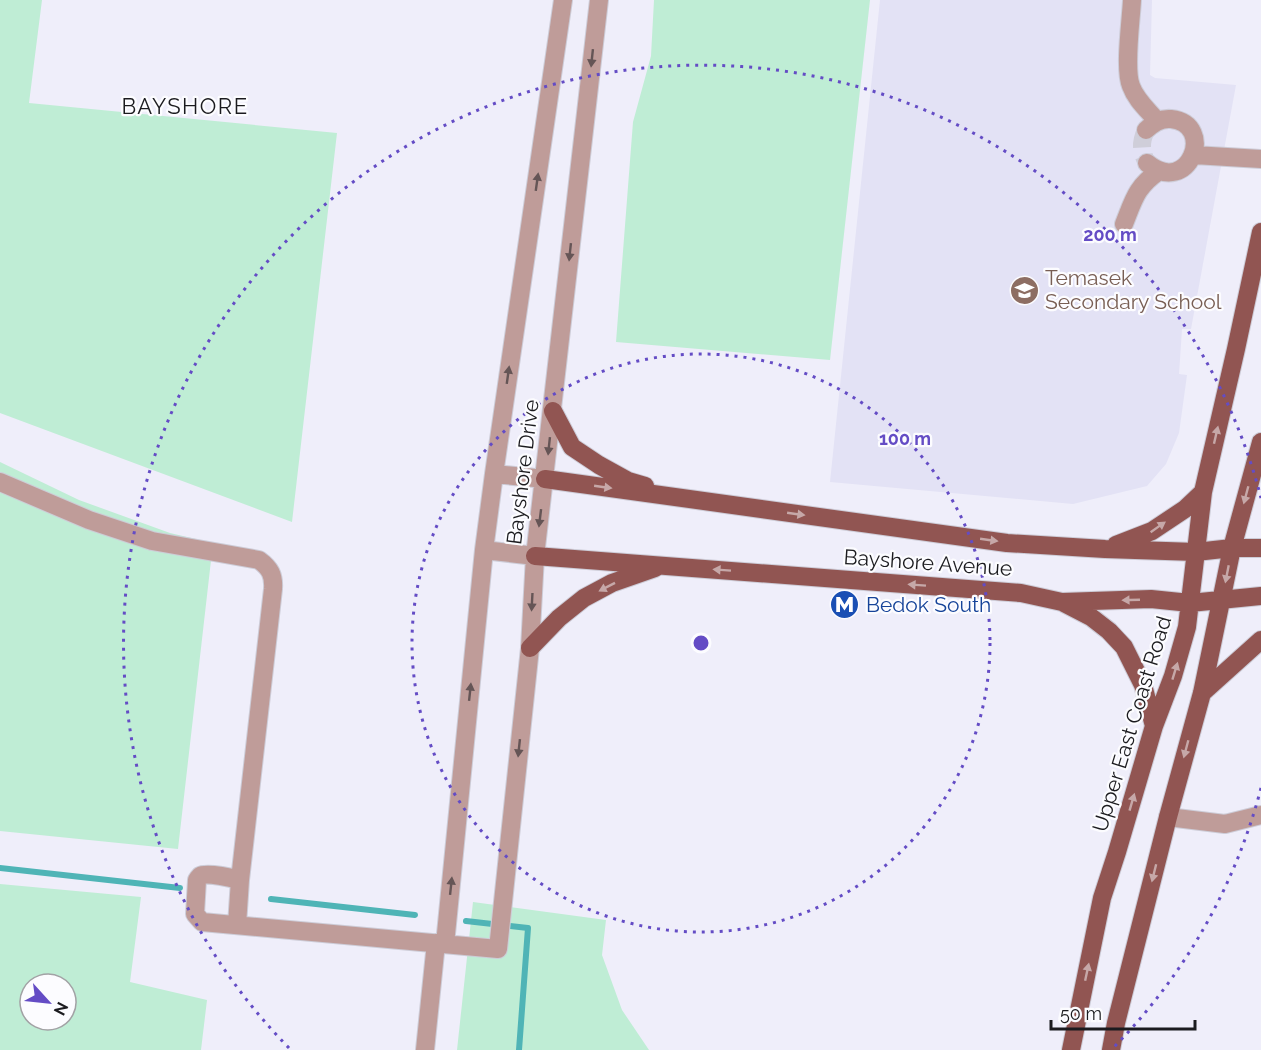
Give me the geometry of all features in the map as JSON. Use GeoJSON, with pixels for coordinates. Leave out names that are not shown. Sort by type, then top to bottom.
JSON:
{"type":"FeatureCollection","features":[{"type":"Feature","properties":{"kind":"main road","name":"Upper East Coast Road"},"geometry":{"type":"LineString","coordinates":[[1071,1050],[1102,898],[1154,726],[1173,676],[1187,627],[1203,492],[1261,232]]}},
{"type":"Feature","properties":{"kind":"main road","name":"Bayshore Avenue"},"geometry":{"type":"LineString","coordinates":[[553,411],[572,447],[599,465],[628,480],[680,498]]}},
{"type":"Feature","properties":{"kind":"main road"},"geometry":{"type":"LineString","coordinates":[[1111,1050],[1168,817],[1202,693],[1232,548],[1261,442]]}},
{"type":"Feature","properties":{"kind":"main road","name":"Bayshore Avenue"},"geometry":{"type":"LineString","coordinates":[[545,479],[1007,543],[1196,552],[1261,548]]}},
{"type":"Feature","properties":{"kind":"main road"},"geometry":{"type":"LineString","coordinates":[[1105,549],[1152,531],[1185,509],[1203,492]]}},
{"type":"Feature","properties":{"kind":"main road","name":"Bayshore Avenue"},"geometry":{"type":"LineString","coordinates":[[536,556],[1021,593],[1062,602],[1151,599],[1190,603],[1261,596]]}},
{"type":"Feature","properties":{"kind":"main road","name":"Bayshore Avenue"},"geometry":{"type":"LineString","coordinates":[[530,648],[559,618],[584,598],[612,583],[662,566]]}},
{"type":"Feature","properties":{"kind":"main road"},"geometry":{"type":"LineString","coordinates":[[1062,602],[1091,617],[1124,647],[1143,685],[1154,726]]}},
{"type":"Feature","properties":{"kind":"main road"},"geometry":{"type":"LineString","coordinates":[[1202,693],[1261,640]]}},
{"type":"Feature","properties":{"kind":"street","name":"Bayshore Drive"},"geometry":{"type":"LineString","coordinates":[[425,1050],[441,944],[484,550],[563,0]]}},
{"type":"Feature","properties":{"kind":"street","name":"Bayshore Drive"},"geometry":{"type":"LineString","coordinates":[[441,944],[498,949],[530,648],[536,556],[599,0]]}},
{"type":"Feature","properties":{"kind":"street"},"geometry":{"type":"LineString","coordinates":[[1124,224],[1134,196],[1148,179],[1153,167],[1170,173],[1180,170],[1194,155],[1195,144],[1193,134],[1186,125],[1177,120],[1167,118],[1151,126],[1136,96],[1128,73],[1132,0]]}},
{"type":"Feature","properties":{"kind":"street"},"geometry":{"type":"LineString","coordinates":[[1194,155],[1261,159]]}},
{"type":"Feature","properties":{"kind":"street","name":"Bayshore Avenue"},"geometry":{"type":"LineString","coordinates":[[494,474],[545,479]]}},
{"type":"Feature","properties":{"kind":"street"},"geometry":{"type":"LineString","coordinates":[[0,482],[89,520],[152,541],[259,560],[271,572],[274,580],[240,880],[237,926]]}},
{"type":"Feature","properties":{"kind":"street","name":"Bayshore Avenue"},"geometry":{"type":"LineString","coordinates":[[484,550],[536,556]]}},
{"type":"Feature","properties":{"kind":"street"},"geometry":{"type":"LineString","coordinates":[[1168,817],[1225,824],[1261,815]]}},
{"type":"Feature","properties":{"kind":"street"},"geometry":{"type":"LineString","coordinates":[[240,880],[214,875],[202,875],[197,880],[195,914],[202,922],[441,944]]}},
{"type":"Feature","properties":{"kind":"shaded area","name":"Temasek Secondary School"},"geometry":{"type":"Polygon","coordinates":[[[880,0],[1152,0],[1150,75],[1155,78],[1236,85],[1191,329],[1182,329],[1179,374],[1187,375],[1179,433],[1166,464],[1147,486],[1073,504],[830,482],[880,0]]]}},
{"type":"Feature","properties":{"kind":"green space"},"geometry":{"type":"Polygon","coordinates":[[[0,0],[42,0],[29,103],[337,133],[292,522],[0,413],[0,0]]]}},
{"type":"Feature","properties":{"kind":"green space"},"geometry":{"type":"Polygon","coordinates":[[[654,0],[870,0],[830,360],[616,342],[633,122],[651,56],[654,0]]]}},
{"type":"Feature","properties":{"kind":"green space"},"geometry":{"type":"Polygon","coordinates":[[[0,462],[79,500],[170,533],[213,543],[178,849],[0,831],[0,462]]]}},
{"type":"Feature","properties":{"kind":"green space"},"geometry":{"type":"Polygon","coordinates":[[[0,884],[141,897],[130,982],[207,1000],[201,1050],[0,1050],[0,884]]]}},
{"type":"Feature","properties":{"kind":"green space"},"geometry":{"type":"Polygon","coordinates":[[[473,902],[606,920],[602,955],[622,1010],[649,1050],[457,1050],[473,902]]]}},
{"type":"Feature","properties":{"kind":"waterway"},"geometry":{"type":"LineString","coordinates":[[0,868],[180,888]]}},
{"type":"Feature","properties":{"kind":"waterway"},"geometry":{"type":"LineString","coordinates":[[271,899],[415,915]]}},
{"type":"Feature","properties":{"kind":"waterway"},"geometry":{"type":"LineString","coordinates":[[466,921],[528,928],[519,1050]]}},
{"type":"Feature","properties":{"kind":"tunnel"},"geometry":{"type":"LineString","coordinates":[[1146,130],[1142,147],[1147,163]]}},
{"type":"Feature","properties":{"kind":"place","name":"Temasek Secondary School"},"geometry":{"type":"Point","coordinates":[1024,290]}},
{"type":"Feature","properties":{"kind":"place","name":"Bedok South"},"geometry":{"type":"Point","coordinates":[845,605]}},
{"type":"Feature","properties":{"kind":"district","name":"BAYSHORE"},"geometry":{"type":"Point","coordinates":[185,106]}}]}
